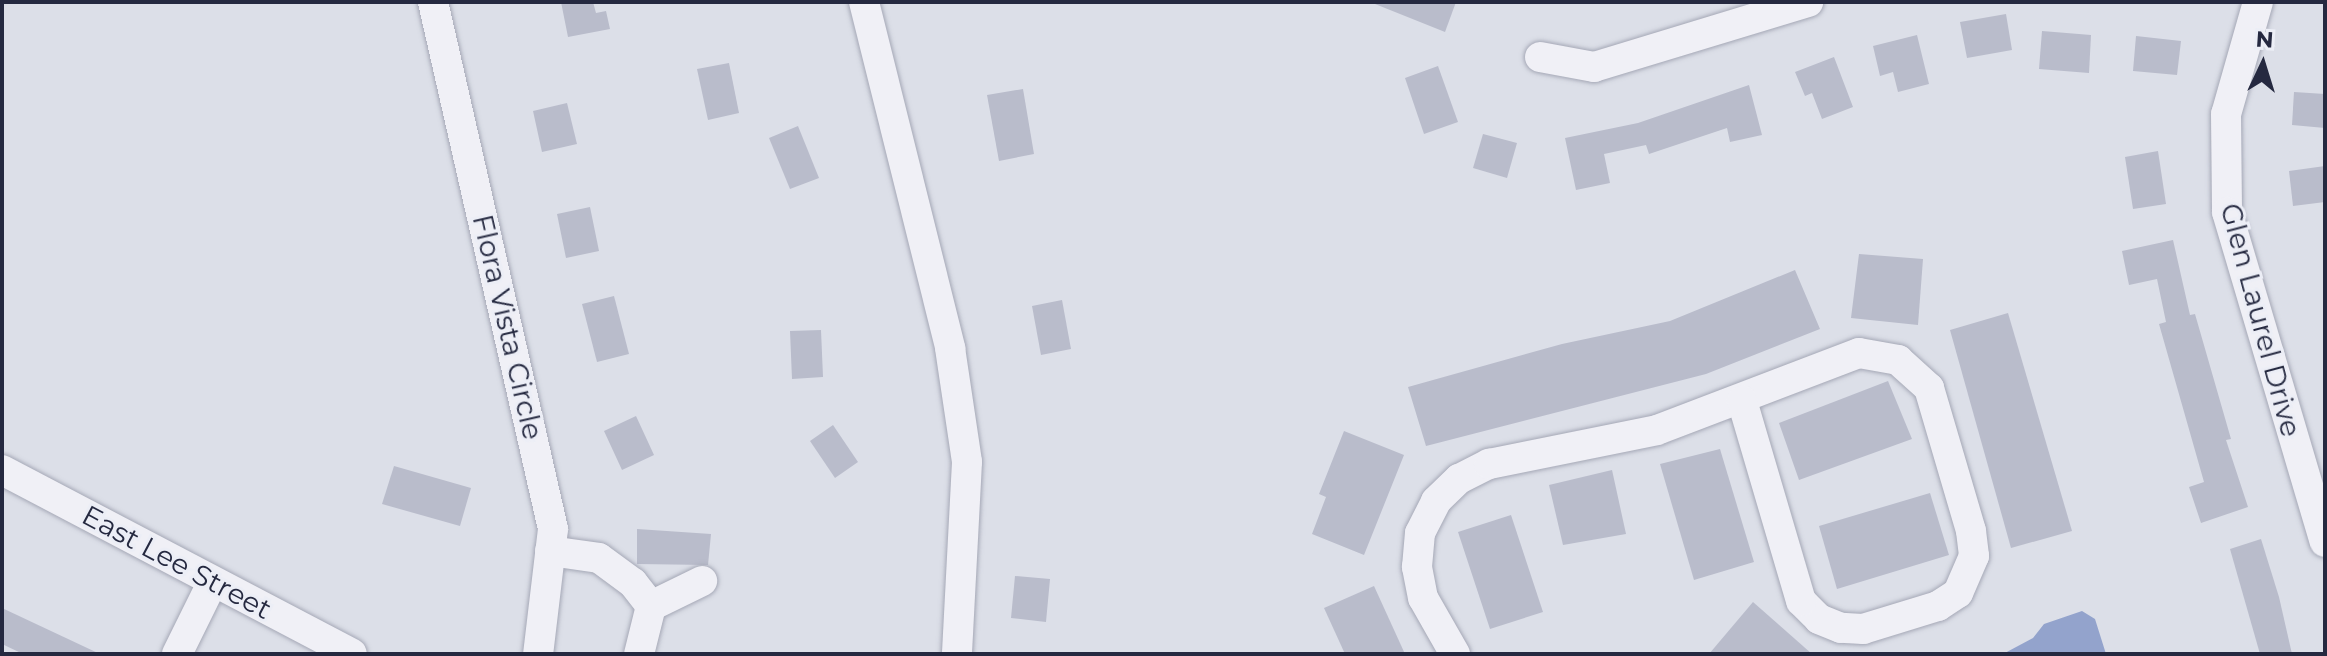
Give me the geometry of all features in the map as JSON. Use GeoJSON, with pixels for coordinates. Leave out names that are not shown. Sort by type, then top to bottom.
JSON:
{"type":"FeatureCollection","features":[{"type":"Feature","properties":{"kind":"street","name":"Flora Vista Circle"},"geometry":{"type":"LineString","coordinates":[[433,2],[553,529],[538,654]]}},
{"type":"Feature","properties":{"kind":"street"},"geometry":{"type":"LineString","coordinates":[[864,2],[950,348],[967,462],[957,654]]}},
{"type":"Feature","properties":{"kind":"street"},"geometry":{"type":"LineString","coordinates":[[1540,57],[1594,67],[1808,2]]}},
{"type":"Feature","properties":{"kind":"street","name":"Glen Laurel Drive"},"geometry":{"type":"LineString","coordinates":[[2248,5],[2226,114],[2227,212],[2325,542]]}},
{"type":"Feature","properties":{"kind":"street"},"geometry":{"type":"LineString","coordinates":[[1455,654],[1423,598],[1417,567],[1420,533],[1436,501],[1459,479],[1489,464],[1657,430],[1742,401],[1859,353],[1887,356],[1914,370],[1929,388],[1971,531],[1974,556],[1958,593],[1938,606],[1863,629],[1841,628],[1819,619],[1801,601],[1742,401]]}},
{"type":"Feature","properties":{"kind":"street","name":"East Lee Street"},"geometry":{"type":"LineString","coordinates":[[2,470],[352,654]]}},
{"type":"Feature","properties":{"kind":"street"},"geometry":{"type":"LineString","coordinates":[[550,551],[599,558],[633,583],[651,606]]}},
{"type":"Feature","properties":{"kind":"street"},"geometry":{"type":"LineString","coordinates":[[177,654],[213,581]]}},
{"type":"Feature","properties":{"kind":"street"},"geometry":{"type":"LineString","coordinates":[[639,654],[651,606],[702,581]]}},
{"type":"Feature","properties":{"kind":"water"},"geometry":{"type":"Polygon","coordinates":[[[2082,611],[2095,619],[2106,654],[2003,654],[2033,638],[2044,624],[2082,611]]]}},
{"type":"Feature","properties":{"kind":"building"},"geometry":{"type":"Polygon","coordinates":[[[561,2],[593,2],[596,13],[606,11],[610,29],[568,37],[561,2]]]}},
{"type":"Feature","properties":{"kind":"building"},"geometry":{"type":"Polygon","coordinates":[[[1370,2],[1456,2],[1445,32],[1370,2]]]}},
{"type":"Feature","properties":{"kind":"building"},"geometry":{"type":"Polygon","coordinates":[[[2006,14],[2012,50],[1967,58],[1960,22],[2006,14]]]}},
{"type":"Feature","properties":{"kind":"building"},"geometry":{"type":"Polygon","coordinates":[[[2042,31],[2091,35],[2089,73],[2039,69],[2042,31]]]}},
{"type":"Feature","properties":{"kind":"building"},"geometry":{"type":"Polygon","coordinates":[[[1917,35],[1929,84],[1898,92],[1893,72],[1880,76],[1873,46],[1917,35]]]}},
{"type":"Feature","properties":{"kind":"building"},"geometry":{"type":"Polygon","coordinates":[[[2136,36],[2181,41],[2177,75],[2133,71],[2136,36]]]}},
{"type":"Feature","properties":{"kind":"building"},"geometry":{"type":"Polygon","coordinates":[[[1834,57],[1853,107],[1822,119],[1812,93],[1805,96],[1795,72],[1834,57]]]}},
{"type":"Feature","properties":{"kind":"building"},"geometry":{"type":"Polygon","coordinates":[[[729,63],[739,113],[708,120],[697,69],[729,63]]]}},
{"type":"Feature","properties":{"kind":"building"},"geometry":{"type":"Polygon","coordinates":[[[1438,66],[1458,122],[1424,134],[1405,78],[1438,66]]]}},
{"type":"Feature","properties":{"kind":"building"},"geometry":{"type":"Polygon","coordinates":[[[1749,85],[1762,135],[1730,142],[1727,128],[1649,154],[1646,145],[1604,154],[1610,183],[1576,190],[1565,138],[1638,123],[1749,85]]]}},
{"type":"Feature","properties":{"kind":"building"},"geometry":{"type":"Polygon","coordinates":[[[1023,89],[1034,154],[999,161],[987,95],[1023,89]]]}},
{"type":"Feature","properties":{"kind":"building"},"geometry":{"type":"Polygon","coordinates":[[[2294,92],[2325,94],[2325,128],[2292,125],[2294,92]]]}},
{"type":"Feature","properties":{"kind":"building"},"geometry":{"type":"Polygon","coordinates":[[[567,103],[577,144],[542,152],[533,111],[567,103]]]}},
{"type":"Feature","properties":{"kind":"building"},"geometry":{"type":"Polygon","coordinates":[[[798,126],[819,178],[790,189],[769,138],[798,126]]]}},
{"type":"Feature","properties":{"kind":"building"},"geometry":{"type":"Polygon","coordinates":[[[1483,134],[1517,143],[1507,178],[1473,168],[1483,134]]]}},
{"type":"Feature","properties":{"kind":"building"},"geometry":{"type":"Polygon","coordinates":[[[2158,151],[2166,204],[2133,209],[2125,157],[2158,151]]]}},
{"type":"Feature","properties":{"kind":"building"},"geometry":{"type":"Polygon","coordinates":[[[2325,166],[2325,202],[2293,206],[2289,171],[2325,166]]]}},
{"type":"Feature","properties":{"kind":"building"},"geometry":{"type":"Polygon","coordinates":[[[590,207],[599,251],[566,258],[557,214],[590,207]]]}},
{"type":"Feature","properties":{"kind":"building"},"geometry":{"type":"Polygon","coordinates":[[[2173,240],[2190,315],[2195,314],[2231,439],[2226,440],[2248,507],[2201,523],[2189,487],[2204,482],[2159,324],[2166,322],[2157,279],[2129,285],[2122,251],[2173,240]]]}},
{"type":"Feature","properties":{"kind":"building"},"geometry":{"type":"Polygon","coordinates":[[[1859,254],[1923,259],[1918,325],[1851,318],[1859,254]]]}},
{"type":"Feature","properties":{"kind":"building"},"geometry":{"type":"Polygon","coordinates":[[[1795,270],[1820,329],[1706,374],[1426,446],[1408,387],[1562,344],[1670,321],[1795,270]]]}},
{"type":"Feature","properties":{"kind":"building"},"geometry":{"type":"Polygon","coordinates":[[[614,296],[629,354],[597,362],[582,304],[614,296]]]}},
{"type":"Feature","properties":{"kind":"building"},"geometry":{"type":"Polygon","coordinates":[[[1062,300],[1071,349],[1041,355],[1032,306],[1062,300]]]}},
{"type":"Feature","properties":{"kind":"building"},"geometry":{"type":"Polygon","coordinates":[[[2008,313],[2072,531],[2011,548],[1950,330],[2008,313]]]}},
{"type":"Feature","properties":{"kind":"building"},"geometry":{"type":"Polygon","coordinates":[[[821,330],[823,377],[792,379],[790,331],[821,330]]]}},
{"type":"Feature","properties":{"kind":"building"},"geometry":{"type":"Polygon","coordinates":[[[1888,381],[1912,439],[1799,480],[1779,423],[1888,381]]]}},
{"type":"Feature","properties":{"kind":"building"},"geometry":{"type":"Polygon","coordinates":[[[636,416],[654,455],[622,470],[604,431],[636,416]]]}},
{"type":"Feature","properties":{"kind":"building"},"geometry":{"type":"Polygon","coordinates":[[[833,425],[858,462],[835,478],[810,441],[833,425]]]}},
{"type":"Feature","properties":{"kind":"building"},"geometry":{"type":"Polygon","coordinates":[[[1344,431],[1404,455],[1364,555],[1312,534],[1326,497],[1319,494],[1344,431]]]}},
{"type":"Feature","properties":{"kind":"building"},"geometry":{"type":"Polygon","coordinates":[[[1720,449],[1754,562],[1694,580],[1660,464],[1720,449]]]}},
{"type":"Feature","properties":{"kind":"building"},"geometry":{"type":"Polygon","coordinates":[[[394,466],[471,488],[460,526],[382,504],[394,466]]]}},
{"type":"Feature","properties":{"kind":"building"},"geometry":{"type":"Polygon","coordinates":[[[1612,470],[1626,534],[1563,545],[1549,485],[1612,470]]]}},
{"type":"Feature","properties":{"kind":"building"},"geometry":{"type":"Polygon","coordinates":[[[1930,493],[1949,555],[1837,589],[1819,526],[1930,493]]]}},
{"type":"Feature","properties":{"kind":"building"},"geometry":{"type":"Polygon","coordinates":[[[1511,515],[1543,612],[1490,629],[1458,532],[1511,515]]]}},
{"type":"Feature","properties":{"kind":"building"},"geometry":{"type":"Polygon","coordinates":[[[637,529],[711,534],[708,565],[637,564],[637,529]]]}},
{"type":"Feature","properties":{"kind":"building"},"geometry":{"type":"Polygon","coordinates":[[[2261,539],[2292,654],[2260,654],[2230,549],[2261,539]]]}},
{"type":"Feature","properties":{"kind":"building"},"geometry":{"type":"Polygon","coordinates":[[[1015,576],[1050,579],[1046,622],[1011,618],[1015,576]]]}},
{"type":"Feature","properties":{"kind":"building"},"geometry":{"type":"Polygon","coordinates":[[[1374,586],[1405,654],[1345,654],[1324,608],[1374,586]]]}},
{"type":"Feature","properties":{"kind":"building"},"geometry":{"type":"Polygon","coordinates":[[[1753,602],[1812,654],[1709,654],[1753,602]]]}},
{"type":"Feature","properties":{"kind":"building"},"geometry":{"type":"Polygon","coordinates":[[[2,608],[100,654],[23,654],[2,644],[2,608]]]}}]}
